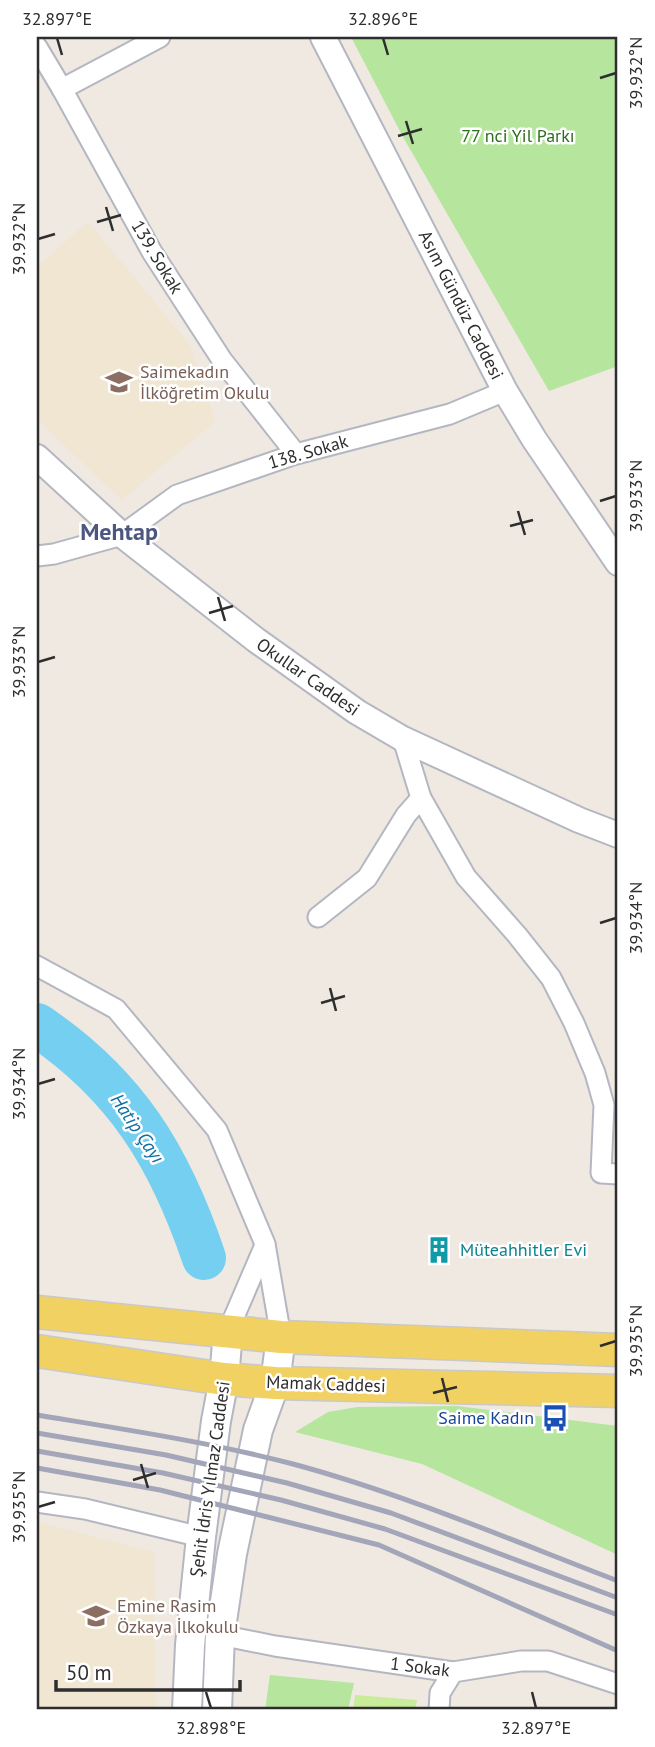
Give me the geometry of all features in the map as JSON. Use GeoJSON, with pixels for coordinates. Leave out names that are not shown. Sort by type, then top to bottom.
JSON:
{"type":"FeatureCollection","features":[{"type":"Feature","properties":{"kind":"main road"},"geometry":{"type":"LineString","coordinates":[[37,1312],[281,1337],[618,1350]]}},
{"type":"Feature","properties":{"kind":"main road","name":"Şehit İdris Yılmaz Caddesi"},"geometry":{"type":"LineString","coordinates":[[187,1710],[190,1644],[201,1537],[224,1379],[228,1331]]}},
{"type":"Feature","properties":{"kind":"main road","name":"Şehit İdris Yılmaz Caddesi"},"geometry":{"type":"LineString","coordinates":[[217,1710],[220,1635],[232,1554],[258,1430],[275,1383],[281,1337]]}},
{"type":"Feature","properties":{"kind":"main road","name":"Mamak Caddesi"},"geometry":{"type":"LineString","coordinates":[[37,1351],[224,1379],[275,1383],[618,1391]]}},
{"type":"Feature","properties":{"kind":"street"},"geometry":{"type":"LineString","coordinates":[[62,89],[160,37]]}},
{"type":"Feature","properties":{"kind":"street","name":"Asım Gündüz Caddesi"},"geometry":{"type":"LineString","coordinates":[[323,37],[505,391],[534,439],[618,563]]}},
{"type":"Feature","properties":{"kind":"street","name":"139. Sokak"},"geometry":{"type":"LineString","coordinates":[[37,47],[152,252],[215,349],[296,454]]}},
{"type":"Feature","properties":{"kind":"street","name":"138. Sokak"},"geometry":{"type":"LineString","coordinates":[[122,535],[177,495],[296,454],[450,414],[505,391]]}},
{"type":"Feature","properties":{"kind":"street","name":"Okullar Caddesi"},"geometry":{"type":"LineString","coordinates":[[37,457],[122,535],[256,640],[357,712],[403,739],[579,820],[618,835]]}},
{"type":"Feature","properties":{"kind":"street"},"geometry":{"type":"LineString","coordinates":[[37,556],[54,554],[122,535]]}},
{"type":"Feature","properties":{"kind":"street"},"geometry":{"type":"LineString","coordinates":[[403,739],[421,798],[466,877],[551,978],[574,1023],[595,1073],[604,1105],[610,1174]]}},
{"type":"Feature","properties":{"kind":"street"},"geometry":{"type":"LineString","coordinates":[[318,917],[367,878],[421,798]]}},
{"type":"Feature","properties":{"kind":"street"},"geometry":{"type":"LineString","coordinates":[[37,966],[116,1009],[218,1129],[265,1244],[281,1337]]}},
{"type":"Feature","properties":{"kind":"street"},"geometry":{"type":"LineString","coordinates":[[228,1331],[265,1244]]}},
{"type":"Feature","properties":{"kind":"street"},"geometry":{"type":"LineString","coordinates":[[37,1502],[85,1508],[201,1537]]}},
{"type":"Feature","properties":{"kind":"street","name":"1 Sokak"},"geometry":{"type":"LineString","coordinates":[[220,1635],[275,1646],[453,1672],[521,1661],[548,1661],[618,1684]]}},
{"type":"Feature","properties":{"kind":"street"},"geometry":{"type":"LineString","coordinates":[[439,1710],[440,1693],[453,1672]]}},
{"type":"Feature","properties":{"kind":"shaded area","name":"Saimekadın İlköğretim Okulu"},"geometry":{"type":"Polygon","coordinates":[[[88,222],[190,345],[215,421],[122,500],[37,419],[37,267],[88,222]]]}},
{"type":"Feature","properties":{"kind":"shaded area","name":"Emine Rasim Özkaya İlkokulu"},"geometry":{"type":"Polygon","coordinates":[[[37,1522],[154,1552],[157,1710],[37,1710],[37,1522]]]}},
{"type":"Feature","properties":{"kind":"green space","name":"77 nci Yil Parkı"},"geometry":{"type":"Polygon","coordinates":[[[351,37],[618,37],[618,366],[549,391],[403,137],[351,37]]]}},
{"type":"Feature","properties":{"kind":"green space"},"geometry":{"type":"Polygon","coordinates":[[[457,1406],[618,1426],[618,1555],[422,1464],[295,1432],[328,1412],[357,1407],[457,1406]]]}},
{"type":"Feature","properties":{"kind":"green space"},"geometry":{"type":"Polygon","coordinates":[[[270,1675],[354,1683],[348,1710],[265,1710],[270,1675]]]}},
{"type":"Feature","properties":{"kind":"green space"},"geometry":{"type":"Polygon","coordinates":[[[355,1695],[417,1700],[415,1710],[353,1710],[355,1695]]]}},
{"type":"Feature","properties":{"kind":"waterway","name":"Hatip Çayı"},"geometry":{"type":"LineString","coordinates":[[37,1025],[96,1073],[120,1098],[141,1126],[176,1187],[204,1258]]}},
{"type":"Feature","properties":{"kind":"railway"},"geometry":{"type":"LineString","coordinates":[[37,1415],[197,1443],[293,1464],[416,1503],[618,1581]]}},
{"type":"Feature","properties":{"kind":"railway"},"geometry":{"type":"LineString","coordinates":[[37,1433],[166,1455],[287,1483],[391,1513],[618,1598]]}},
{"type":"Feature","properties":{"kind":"railway"},"geometry":{"type":"LineString","coordinates":[[37,1451],[163,1473],[281,1500],[385,1529],[618,1615]]}},
{"type":"Feature","properties":{"kind":"railway"},"geometry":{"type":"LineString","coordinates":[[37,1468],[160,1490],[379,1545],[618,1651]]}},
{"type":"Feature","properties":{"kind":"place","name":"Saimekadın İlköğretim Okulu"},"geometry":{"type":"Point","coordinates":[119,382]}},
{"type":"Feature","properties":{"kind":"place","name":"Müteahhitler Evi"},"geometry":{"type":"Point","coordinates":[439,1250]}},
{"type":"Feature","properties":{"kind":"place","name":"Saime Kadın"},"geometry":{"type":"Point","coordinates":[555,1418]}},
{"type":"Feature","properties":{"kind":"place","name":"Emine Rasim Özkaya İlkokulu"},"geometry":{"type":"Point","coordinates":[96,1616]}},
{"type":"Feature","properties":{"kind":"district","name":"Mehtap"},"geometry":{"type":"Point","coordinates":[119,532]}}]}
